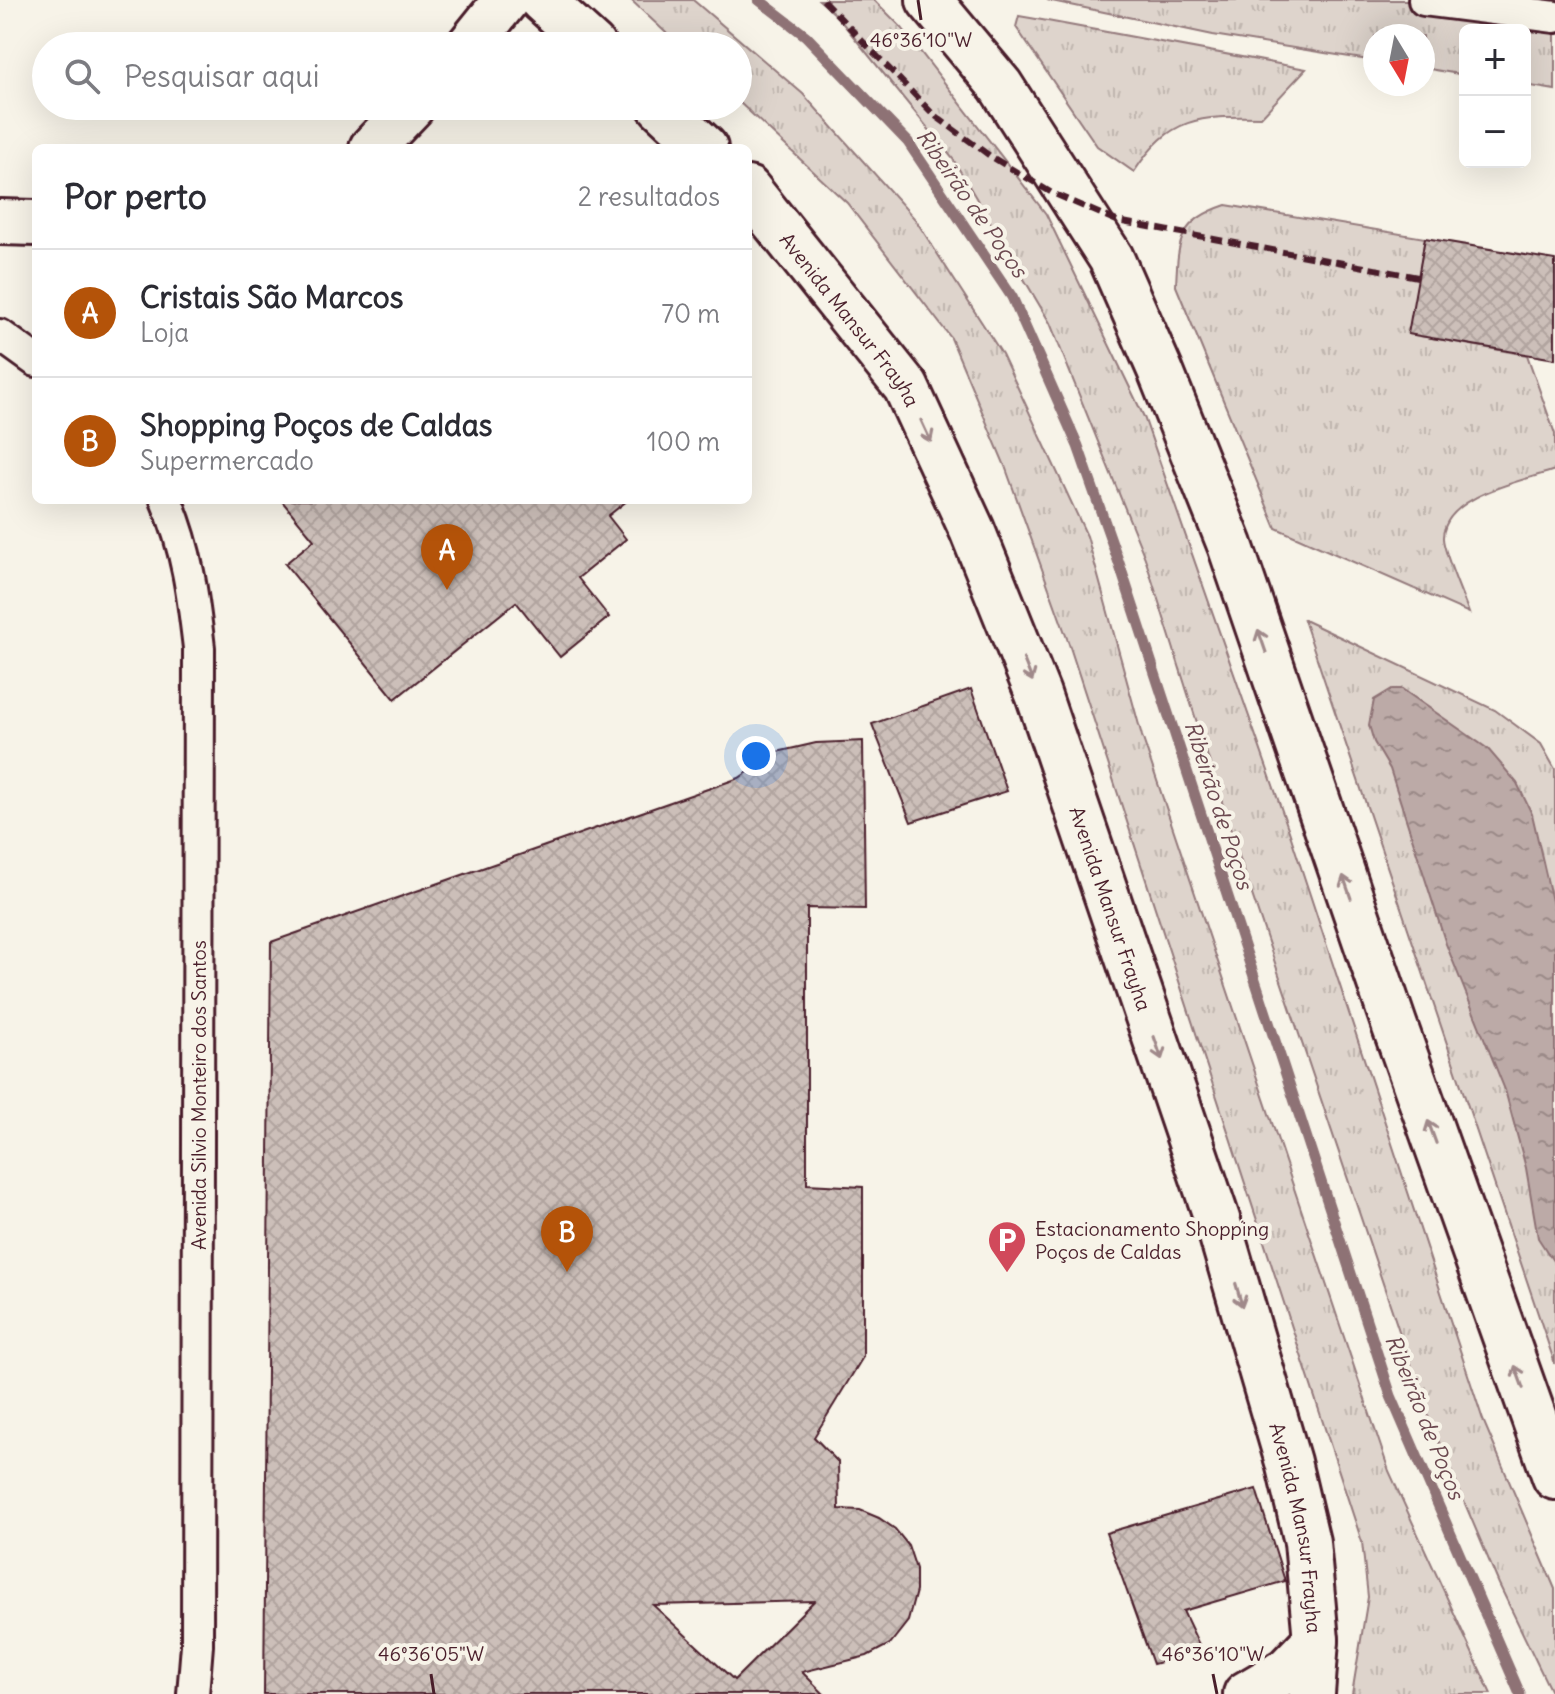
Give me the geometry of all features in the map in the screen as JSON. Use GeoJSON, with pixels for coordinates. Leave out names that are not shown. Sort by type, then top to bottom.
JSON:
{"type":"FeatureCollection","features":[{"type":"Feature","properties":{"kind":"main road"},"geometry":{"type":"LineString","coordinates":[[480,32],[506,0]]}},
{"type":"Feature","properties":{"kind":"main road"},"geometry":{"type":"LineString","coordinates":[[542,0],[577,32]]}},
{"type":"Feature","properties":{"kind":"main road"},"geometry":{"type":"LineString","coordinates":[[929,0],[1000,85],[1095,232],[1111,258],[1160,370],[1230,545],[1394,1024],[1555,1477]]}},
{"type":"Feature","properties":{"kind":"main road"},"geometry":{"type":"LineString","coordinates":[[376,144],[399,120]]}},
{"type":"Feature","properties":{"kind":"main road"},"geometry":{"type":"LineString","coordinates":[[675,120],[701,144]]}},
{"type":"Feature","properties":{"kind":"main road","name":"Avenida Mansur Frayha"},"geometry":{"type":"LineString","coordinates":[[752,194],[906,387],[972,530],[1032,681],[1217,1219],[1288,1462],[1307,1542],[1316,1640],[1312,1694]]}},
{"type":"Feature","properties":{"kind":"main road"},"geometry":{"type":"LineString","coordinates":[[0,222],[32,223]]}},
{"type":"Feature","properties":{"kind":"main road"},"geometry":{"type":"LineString","coordinates":[[1246,1694],[1287,1670],[1316,1640]]}},
{"type":"Feature","properties":{"kind":"street"},"geometry":{"type":"LineString","coordinates":[[1424,0],[1555,17]]}},
{"type":"Feature","properties":{"kind":"street"},"geometry":{"type":"LineString","coordinates":[[0,335],[32,358]]}},
{"type":"Feature","properties":{"kind":"street","name":"Avenida Silvio Monteiro dos Santos"},"geometry":{"type":"LineString","coordinates":[[168,504],[178,528],[191,579],[199,648],[197,1645],[193,1694]]}},
{"type":"Feature","properties":{"kind":"green space"},"geometry":{"type":"Polygon","coordinates":[[[631,0],[693,0],[730,32],[665,32],[631,0]]]}},
{"type":"Feature","properties":{"kind":"green space"},"geometry":{"type":"Polygon","coordinates":[[[819,0],[874,0],[902,28],[1046,214],[1144,417],[1288,828],[1483,1420],[1555,1589],[1555,1694],[1552,1694],[1499,1584],[1427,1414],[1240,859],[1145,558],[1050,323],[953,159],[836,15],[819,0]]]}},
{"type":"Feature","properties":{"kind":"green space"},"geometry":{"type":"Polygon","coordinates":[[[1047,0],[1422,0],[1555,19],[1555,90],[1531,86],[1531,24],[1459,24],[1459,74],[1435,70],[1435,24],[1363,24],[1363,59],[1213,35],[1047,0]]]}},
{"type":"Feature","properties":{"kind":"green space"},"geometry":{"type":"Polygon","coordinates":[[[1019,16],[1306,69],[1261,117],[1220,117],[1188,123],[1160,140],[1134,172],[1097,146],[1016,27],[1019,16]]]}},
{"type":"Feature","properties":{"kind":"green space"},"geometry":{"type":"Polygon","coordinates":[[[752,50],[803,94],[915,219],[1002,354],[1087,536],[1142,736],[1389,1471],[1491,1694],[1352,1694],[1368,1597],[1362,1542],[1069,644],[1005,466],[951,338],[847,203],[752,114],[752,50]]]}},
{"type":"Feature","properties":{"kind":"green space"},"geometry":{"type":"Polygon","coordinates":[[[1226,205],[1425,238],[1409,334],[1527,355],[1555,434],[1555,470],[1471,500],[1457,510],[1447,523],[1444,543],[1469,613],[1276,528],[1176,286],[1178,257],[1184,235],[1198,218],[1226,205]]]}},
{"type":"Feature","properties":{"kind":"green space"},"geometry":{"type":"Polygon","coordinates":[[[1304,620],[1495,710],[1541,744],[1555,769],[1555,1364],[1304,620]]]}},
{"type":"Feature","properties":{"kind":"water"},"geometry":{"type":"Polygon","coordinates":[[[1392,689],[1402,689],[1488,749],[1517,783],[1532,814],[1555,914],[1555,1264],[1538,1238],[1526,1168],[1505,1090],[1446,944],[1390,769],[1374,742],[1369,725],[1374,700],[1392,689]]]}},
{"type":"Feature","properties":{"kind":"building"},"geometry":{"type":"Polygon","coordinates":[[[1425,238],[1555,260],[1555,359],[1408,334],[1425,238]]]}},
{"type":"Feature","properties":{"kind":"building"},"geometry":{"type":"Polygon","coordinates":[[[284,504],[623,504],[608,516],[626,539],[578,578],[609,617],[560,657],[516,602],[395,699],[285,564],[314,540],[284,504]]]}},
{"type":"Feature","properties":{"kind":"building"},"geometry":{"type":"Polygon","coordinates":[[[971,689],[1007,791],[911,822],[872,724],[971,689]]]}},
{"type":"Feature","properties":{"kind":"building"},"geometry":{"type":"Polygon","coordinates":[[[863,741],[865,909],[807,908],[807,1184],[863,1187],[863,1357],[814,1437],[838,1462],[839,1509],[860,1510],[879,1518],[895,1529],[908,1545],[916,1569],[916,1591],[908,1621],[890,1644],[867,1656],[802,1672],[824,1694],[264,1694],[271,942],[739,778],[777,752],[816,743],[863,741]],[[814,1601],[653,1605],[734,1680],[814,1601]]]}},
{"type":"Feature","properties":{"kind":"building"},"geometry":{"type":"Polygon","coordinates":[[[1256,1489],[1285,1581],[1183,1611],[1202,1651],[1153,1664],[1106,1533],[1256,1489]]]}},
{"type":"Feature","properties":{"kind":"waterway","name":"Ribeirão de Poços"},"geometry":{"type":"LineString","coordinates":[[759,0],[806,36],[908,142],[1012,297],[1078,446],[1118,560],[1391,1396],[1520,1694]]}},
{"type":"Feature","properties":{"kind":"railway"},"geometry":{"type":"LineString","coordinates":[[823,0],[934,115],[990,156],[1052,193],[1117,221],[1418,277]]}},
{"type":"Feature","properties":{"kind":"place","name":"Cristais São Marcos"},"geometry":{"type":"Point","coordinates":[447,590]}},
{"type":"Feature","properties":{"kind":"place","name":"Shopping Poços de Caldas"},"geometry":{"type":"Point","coordinates":[567,1272]}},
{"type":"Feature","properties":{"kind":"place","name":"Estacionamento Shopping Poços de Caldas"},"geometry":{"type":"Point","coordinates":[1007,1274]}}]}
